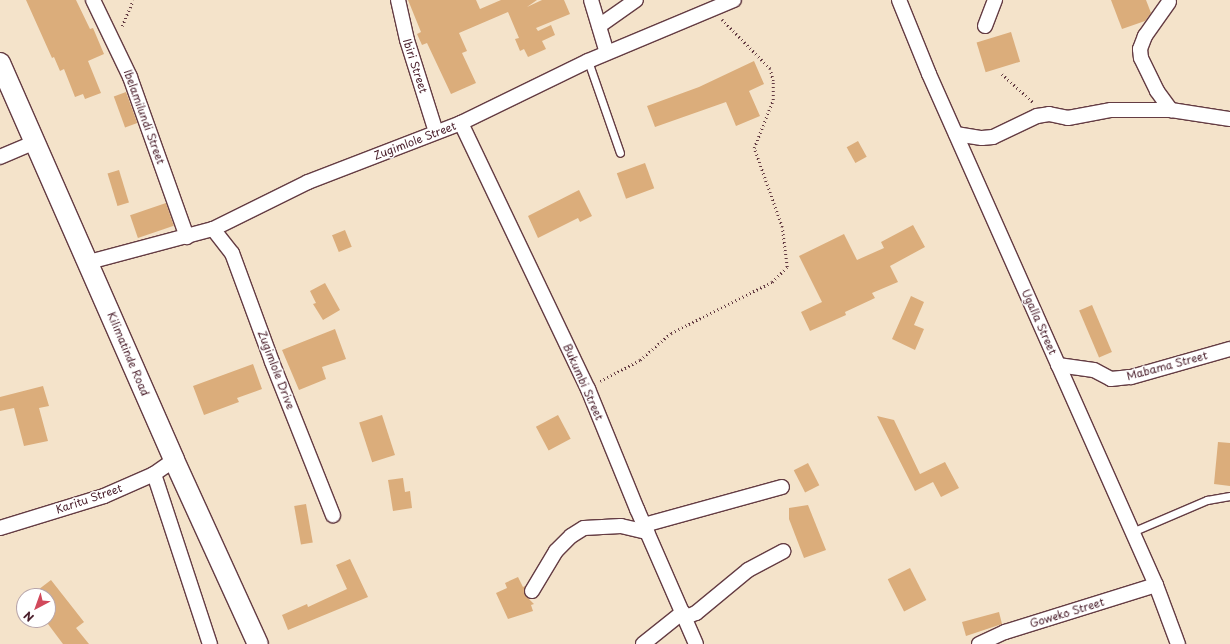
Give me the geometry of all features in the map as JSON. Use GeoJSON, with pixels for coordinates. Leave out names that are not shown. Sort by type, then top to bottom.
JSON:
{"type":"FeatureCollection","features":[{"type":"Feature","properties":{"kind":"main road","name":"Kilimatinde Road"},"geometry":{"type":"LineString","coordinates":[[0,63],[89,262],[174,460],[258,644]]}},
{"type":"Feature","properties":{"kind":"street","name":"Ibelamilundi Street"},"geometry":{"type":"LineString","coordinates":[[93,0],[117,46],[187,236]]}},
{"type":"Feature","properties":{"kind":"street","name":"Ibiri Street"},"geometry":{"type":"LineString","coordinates":[[398,0],[407,40],[436,132]]}},
{"type":"Feature","properties":{"kind":"street"},"geometry":{"type":"LineString","coordinates":[[591,0],[607,53]]}},
{"type":"Feature","properties":{"kind":"street"},"geometry":{"type":"LineString","coordinates":[[599,26],[636,0]]}},
{"type":"Feature","properties":{"kind":"street","name":"Zugimlole Street"},"geometry":{"type":"LineString","coordinates":[[89,262],[213,229],[308,182],[436,132],[461,124],[588,61],[711,11],[734,0]]}},
{"type":"Feature","properties":{"kind":"street","name":"Ugalla Street"},"geometry":{"type":"LineString","coordinates":[[899,0],[956,134],[1156,585],[1178,644]]}},
{"type":"Feature","properties":{"kind":"street"},"geometry":{"type":"LineString","coordinates":[[985,26],[995,0]]}},
{"type":"Feature","properties":{"kind":"street"},"geometry":{"type":"LineString","coordinates":[[1169,2],[1145,36],[1140,49],[1141,58],[1157,91],[1171,110]]}},
{"type":"Feature","properties":{"kind":"street"},"geometry":{"type":"LineString","coordinates":[[956,134],[982,138],[993,137],[1037,116],[1049,114],[1068,118],[1111,110],[1171,110],[1230,119]]}},
{"type":"Feature","properties":{"kind":"street","name":"Bukumbi Street"},"geometry":{"type":"LineString","coordinates":[[461,124],[588,389],[696,644]]}},
{"type":"Feature","properties":{"kind":"street"},"geometry":{"type":"LineString","coordinates":[[0,157],[35,142]]}},
{"type":"Feature","properties":{"kind":"street","name":"Zugimlole Drive"},"geometry":{"type":"LineString","coordinates":[[213,229],[232,253],[272,362],[333,515]]}},
{"type":"Feature","properties":{"kind":"street","name":"Mabama Street"},"geometry":{"type":"LineString","coordinates":[[1058,365],[1094,370],[1111,379],[1131,377],[1230,349]]}},
{"type":"Feature","properties":{"kind":"street","name":"Karitu Street"},"geometry":{"type":"LineString","coordinates":[[0,528],[104,496],[154,474],[174,460]]}},
{"type":"Feature","properties":{"kind":"street"},"geometry":{"type":"LineString","coordinates":[[154,474],[210,644]]}},
{"type":"Feature","properties":{"kind":"street"},"geometry":{"type":"LineString","coordinates":[[532,591],[556,552],[570,536],[584,528],[621,526],[646,528],[782,487]]}},
{"type":"Feature","properties":{"kind":"street"},"geometry":{"type":"LineString","coordinates":[[643,644],[684,614],[696,613],[748,570],[783,551]]}},
{"type":"Feature","properties":{"kind":"street","name":"Goweko Street"},"geometry":{"type":"LineString","coordinates":[[980,644],[1005,632],[1156,585]]}},
{"type":"Feature","properties":{"kind":"lane"},"geometry":{"type":"LineString","coordinates":[[588,61],[620,152]]}},
{"type":"Feature","properties":{"kind":"lane"},"geometry":{"type":"LineString","coordinates":[[1132,532],[1206,500],[1230,496]]}},
{"type":"Feature","properties":{"kind":"path"},"geometry":{"type":"LineString","coordinates":[[117,46],[125,15],[133,0]]}},
{"type":"Feature","properties":{"kind":"path"},"geometry":{"type":"LineString","coordinates":[[588,389],[608,375],[640,360],[671,333],[772,282],[787,267],[782,227],[754,148],[773,100],[773,81],[770,69],[747,43],[711,11]]}},
{"type":"Feature","properties":{"kind":"path"},"geometry":{"type":"LineString","coordinates":[[1002,74],[1015,87],[1049,114]]}},
{"type":"Feature","properties":{"kind":"building"},"geometry":{"type":"Polygon","coordinates":[[[26,0],[76,0],[90,29],[93,28],[104,54],[88,61],[101,93],[85,99],[83,94],[75,97],[64,69],[60,71],[54,57],[52,58],[26,0]]]}},
{"type":"Feature","properties":{"kind":"building"},"geometry":{"type":"Polygon","coordinates":[[[408,0],[476,0],[480,9],[501,0],[537,0],[527,7],[542,0],[564,0],[570,14],[536,28],[538,31],[551,25],[555,35],[542,41],[546,49],[528,57],[524,49],[520,51],[515,39],[519,38],[508,12],[459,33],[467,51],[462,53],[476,83],[451,94],[427,43],[422,45],[417,34],[421,32],[408,0]]]}},
{"type":"Feature","properties":{"kind":"building"},"geometry":{"type":"Polygon","coordinates":[[[1111,0],[1146,0],[1151,13],[1145,21],[1122,29],[1111,0]]]}},
{"type":"Feature","properties":{"kind":"building"},"geometry":{"type":"Polygon","coordinates":[[[1011,32],[1020,62],[986,72],[977,43],[1011,32]]]}},
{"type":"Feature","properties":{"kind":"building"},"geometry":{"type":"Polygon","coordinates":[[[754,61],[764,84],[749,91],[760,116],[736,126],[726,102],[655,127],[647,106],[699,87],[754,61]]]}},
{"type":"Feature","properties":{"kind":"building"},"geometry":{"type":"Polygon","coordinates":[[[126,92],[137,123],[125,127],[114,96],[126,92]]]}},
{"type":"Feature","properties":{"kind":"building"},"geometry":{"type":"Polygon","coordinates":[[[858,141],[867,157],[855,163],[847,147],[858,141]]]}},
{"type":"Feature","properties":{"kind":"building"},"geometry":{"type":"Polygon","coordinates":[[[645,163],[654,188],[626,199],[617,173],[645,163]]]}},
{"type":"Feature","properties":{"kind":"building"},"geometry":{"type":"Polygon","coordinates":[[[119,170],[129,203],[117,206],[108,174],[119,170]]]}},
{"type":"Feature","properties":{"kind":"building"},"geometry":{"type":"Polygon","coordinates":[[[579,190],[592,216],[580,222],[578,218],[538,238],[528,216],[579,190]]]}},
{"type":"Feature","properties":{"kind":"building"},"geometry":{"type":"Polygon","coordinates":[[[166,203],[174,226],[138,238],[130,215],[166,203]]]}},
{"type":"Feature","properties":{"kind":"building"},"geometry":{"type":"Polygon","coordinates":[[[913,225],[925,247],[890,266],[898,282],[872,293],[875,298],[845,312],[846,315],[810,331],[801,312],[822,302],[799,256],[844,234],[857,260],[884,248],[881,242],[913,225]]]}},
{"type":"Feature","properties":{"kind":"building"},"geometry":{"type":"Polygon","coordinates":[[[345,230],[352,247],[339,252],[332,235],[345,230]]]}},
{"type":"Feature","properties":{"kind":"building"},"geometry":{"type":"Polygon","coordinates":[[[325,283],[340,310],[323,320],[313,304],[316,303],[310,291],[325,283]]]}},
{"type":"Feature","properties":{"kind":"building"},"geometry":{"type":"Polygon","coordinates":[[[911,296],[924,302],[914,325],[924,329],[915,350],[892,339],[911,296]]]}},
{"type":"Feature","properties":{"kind":"building"},"geometry":{"type":"Polygon","coordinates":[[[1092,305],[1112,352],[1099,357],[1079,310],[1092,305]]]}},
{"type":"Feature","properties":{"kind":"building"},"geometry":{"type":"Polygon","coordinates":[[[335,329],[346,359],[322,367],[326,379],[299,390],[282,350],[335,329]]]}},
{"type":"Feature","properties":{"kind":"building"},"geometry":{"type":"Polygon","coordinates":[[[253,364],[262,389],[237,398],[239,402],[204,415],[193,386],[253,364]]]}},
{"type":"Feature","properties":{"kind":"building"},"geometry":{"type":"Polygon","coordinates":[[[43,386],[49,406],[39,408],[48,441],[24,446],[14,408],[0,411],[0,397],[43,386]]]}},
{"type":"Feature","properties":{"kind":"building"},"geometry":{"type":"Polygon","coordinates":[[[382,415],[395,455],[372,462],[359,422],[382,415]]]}},
{"type":"Feature","properties":{"kind":"building"},"geometry":{"type":"Polygon","coordinates":[[[558,415],[571,439],[549,451],[536,427],[558,415]]]}},
{"type":"Feature","properties":{"kind":"building"},"geometry":{"type":"Polygon","coordinates":[[[877,416],[894,420],[920,474],[945,462],[959,488],[941,497],[933,482],[915,491],[877,416]]]}},
{"type":"Feature","properties":{"kind":"building"},"geometry":{"type":"Polygon","coordinates":[[[1218,442],[1230,443],[1230,486],[1214,484],[1218,442]]]}},
{"type":"Feature","properties":{"kind":"building"},"geometry":{"type":"Polygon","coordinates":[[[808,463],[819,485],[805,493],[794,470],[808,463]]]}},
{"type":"Feature","properties":{"kind":"building"},"geometry":{"type":"Polygon","coordinates":[[[403,478],[405,492],[410,491],[412,508],[393,511],[388,480],[403,478]]]}},
{"type":"Feature","properties":{"kind":"building"},"geometry":{"type":"Polygon","coordinates":[[[306,504],[313,542],[301,544],[294,506],[306,504]]]}},
{"type":"Feature","properties":{"kind":"building"},"geometry":{"type":"Polygon","coordinates":[[[808,505],[826,550],[804,558],[789,519],[789,508],[808,505]]]}},
{"type":"Feature","properties":{"kind":"building"},"geometry":{"type":"Polygon","coordinates":[[[350,559],[368,597],[288,630],[282,615],[307,604],[308,607],[347,589],[336,565],[350,559]]]}},
{"type":"Feature","properties":{"kind":"building"},"geometry":{"type":"Polygon","coordinates":[[[910,568],[926,600],[904,611],[888,579],[910,568]]]}},
{"type":"Feature","properties":{"kind":"building"},"geometry":{"type":"Polygon","coordinates":[[[518,577],[523,587],[525,586],[525,595],[534,604],[531,605],[533,611],[508,619],[496,593],[507,588],[505,583],[518,577]]]}},
{"type":"Feature","properties":{"kind":"building"},"geometry":{"type":"Polygon","coordinates":[[[51,580],[84,622],[76,628],[89,644],[63,644],[51,628],[56,628],[56,588],[40,588],[51,580]]]}},
{"type":"Feature","properties":{"kind":"building"},"geometry":{"type":"Polygon","coordinates":[[[999,612],[1002,624],[966,636],[962,622],[999,612]]]}}]}
